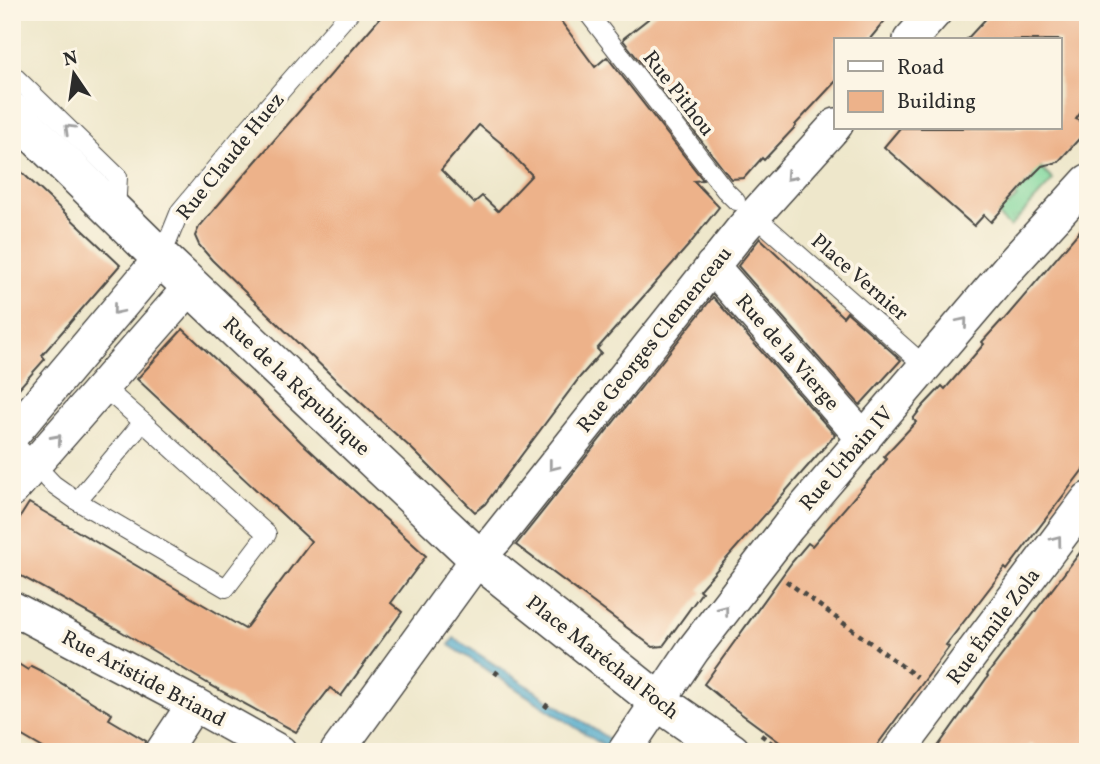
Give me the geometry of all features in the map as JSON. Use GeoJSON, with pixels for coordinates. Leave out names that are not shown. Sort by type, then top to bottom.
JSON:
{"type":"FeatureCollection","features":[{"type":"Feature","properties":{"kind":"street"},"geometry":{"type":"LineString","coordinates":[[912,38],[935,12]]}},
{"type":"Feature","properties":{"kind":"street","name":"Rue de la République"},"geometry":{"type":"LineString","coordinates":[[12,112],[116,215],[478,558]]}},
{"type":"Feature","properties":{"kind":"street","name":"Rue Georges Clemenceau"},"geometry":{"type":"LineString","coordinates":[[337,752],[478,558],[496,539],[753,216],[834,127]]}},
{"type":"Feature","properties":{"kind":"street","name":"Rue Urbain IV"},"geometry":{"type":"LineString","coordinates":[[624,752],[693,650],[788,527],[1012,264],[1088,181]]}},
{"type":"Feature","properties":{"kind":"street","name":"Rue Claude Huez"},"geometry":{"type":"LineString","coordinates":[[12,435],[161,258]]}},
{"type":"Feature","properties":{"kind":"street","name":"Rue de la Vierge"},"geometry":{"type":"LineString","coordinates":[[712,266],[863,439]]}},
{"type":"Feature","properties":{"kind":"street"},"geometry":{"type":"LineString","coordinates":[[12,491],[23,453],[101,389],[191,286]]}},
{"type":"Feature","properties":{"kind":"street","name":"Rue Émile Zola"},"geometry":{"type":"LineString","coordinates":[[898,752],[1088,499]]}},
{"type":"Feature","properties":{"kind":"street","name":"Place Maréchal Foch"},"geometry":{"type":"LineString","coordinates":[[478,558],[659,702],[731,752]]}},
{"type":"Feature","properties":{"kind":"street","name":"Rue Aristide Briand"},"geometry":{"type":"LineString","coordinates":[[12,608],[277,751]]}},
{"type":"Feature","properties":{"kind":"street"},"geometry":{"type":"LineString","coordinates":[[162,752],[194,704]]}},
{"type":"Feature","properties":{"kind":"lane","name":"Rue Claude Huez"},"geometry":{"type":"LineString","coordinates":[[161,258],[180,211],[350,12]]}},
{"type":"Feature","properties":{"kind":"lane","name":"Rue Pithou"},"geometry":{"type":"LineString","coordinates":[[587,12],[736,201]]}},
{"type":"Feature","properties":{"kind":"lane"},"geometry":{"type":"LineString","coordinates":[[12,74],[118,177],[116,215]]}},
{"type":"Feature","properties":{"kind":"lane","name":"Place Vernier"},"geometry":{"type":"LineString","coordinates":[[764,224],[925,366]]}},
{"type":"Feature","properties":{"kind":"lane"},"geometry":{"type":"LineString","coordinates":[[23,453],[52,484],[77,501],[226,588],[267,534],[144,422],[101,389]]}},
{"type":"Feature","properties":{"kind":"lane"},"geometry":{"type":"LineString","coordinates":[[77,501],[144,422]]}},
{"type":"Feature","properties":{"kind":"path"},"geometry":{"type":"LineString","coordinates":[[781,578],[924,682]]}},
{"type":"Feature","properties":{"kind":"path"},"geometry":{"type":"LineString","coordinates":[[495,675],[500,668]]}},
{"type":"Feature","properties":{"kind":"path"},"geometry":{"type":"LineString","coordinates":[[545,708],[550,701]]}},
{"type":"Feature","properties":{"kind":"green space"},"geometry":{"type":"Polygon","coordinates":[[[1037,164],[1053,180],[1010,227],[993,211],[1002,201],[1008,206],[1017,197],[1011,191],[1020,181],[1026,186],[1034,178],[1029,173],[1037,164]]]}},
{"type":"Feature","properties":{"kind":"water"},"geometry":{"type":"Polygon","coordinates":[[[454,638],[612,741],[607,748],[449,645],[454,638]]]}},
{"type":"Feature","properties":{"kind":"building"},"geometry":{"type":"Polygon","coordinates":[[[385,12],[554,12],[595,67],[607,57],[703,180],[694,181],[719,207],[597,349],[601,353],[485,504],[475,512],[212,260],[195,236],[199,227],[385,12]],[[479,125],[441,170],[474,203],[482,196],[498,211],[532,175],[479,125]]]}},
{"type":"Feature","properties":{"kind":"building"},"geometry":{"type":"Polygon","coordinates":[[[657,12],[892,12],[871,38],[834,38],[834,83],[764,160],[762,158],[744,178],[731,179],[624,38],[657,12]]]}},
{"type":"Feature","properties":{"kind":"building"},"geometry":{"type":"Polygon","coordinates":[[[992,12],[1080,12],[1088,20],[1088,102],[1076,119],[1088,124],[1088,129],[1058,162],[1042,166],[991,222],[984,215],[974,226],[884,147],[898,130],[1062,130],[1062,38],[968,38],[992,12]]]}},
{"type":"Feature","properties":{"kind":"building"},"geometry":{"type":"Polygon","coordinates":[[[12,163],[120,265],[42,355],[45,359],[12,396],[12,163]]]}},
{"type":"Feature","properties":{"kind":"building"},"geometry":{"type":"Polygon","coordinates":[[[1088,221],[1088,463],[946,645],[949,647],[872,752],[793,752],[704,684],[792,562],[808,543],[812,546],[887,459],[884,456],[916,422],[913,419],[924,405],[942,386],[945,389],[984,344],[982,342],[1088,221]]]}},
{"type":"Feature","properties":{"kind":"building"},"geometry":{"type":"Polygon","coordinates":[[[760,238],[843,317],[847,312],[901,360],[860,405],[738,266],[760,238]]]}},
{"type":"Feature","properties":{"kind":"building"},"geometry":{"type":"Polygon","coordinates":[[[713,297],[835,435],[699,590],[702,592],[663,646],[653,647],[516,545],[713,297]]]}},
{"type":"Feature","properties":{"kind":"building"},"geometry":{"type":"Polygon","coordinates":[[[183,329],[426,556],[391,603],[402,612],[341,696],[330,688],[296,732],[12,571],[12,530],[29,503],[245,629],[311,541],[137,379],[183,329]]]}},
{"type":"Feature","properties":{"kind":"building"},"geometry":{"type":"Polygon","coordinates":[[[1088,542],[1088,752],[1042,752],[1031,743],[1024,752],[934,752],[987,675],[1088,542]]]}},
{"type":"Feature","properties":{"kind":"building"},"geometry":{"type":"Polygon","coordinates":[[[12,660],[28,670],[31,666],[41,671],[112,714],[109,719],[146,741],[143,752],[50,752],[12,730],[12,660]]]}}]}
